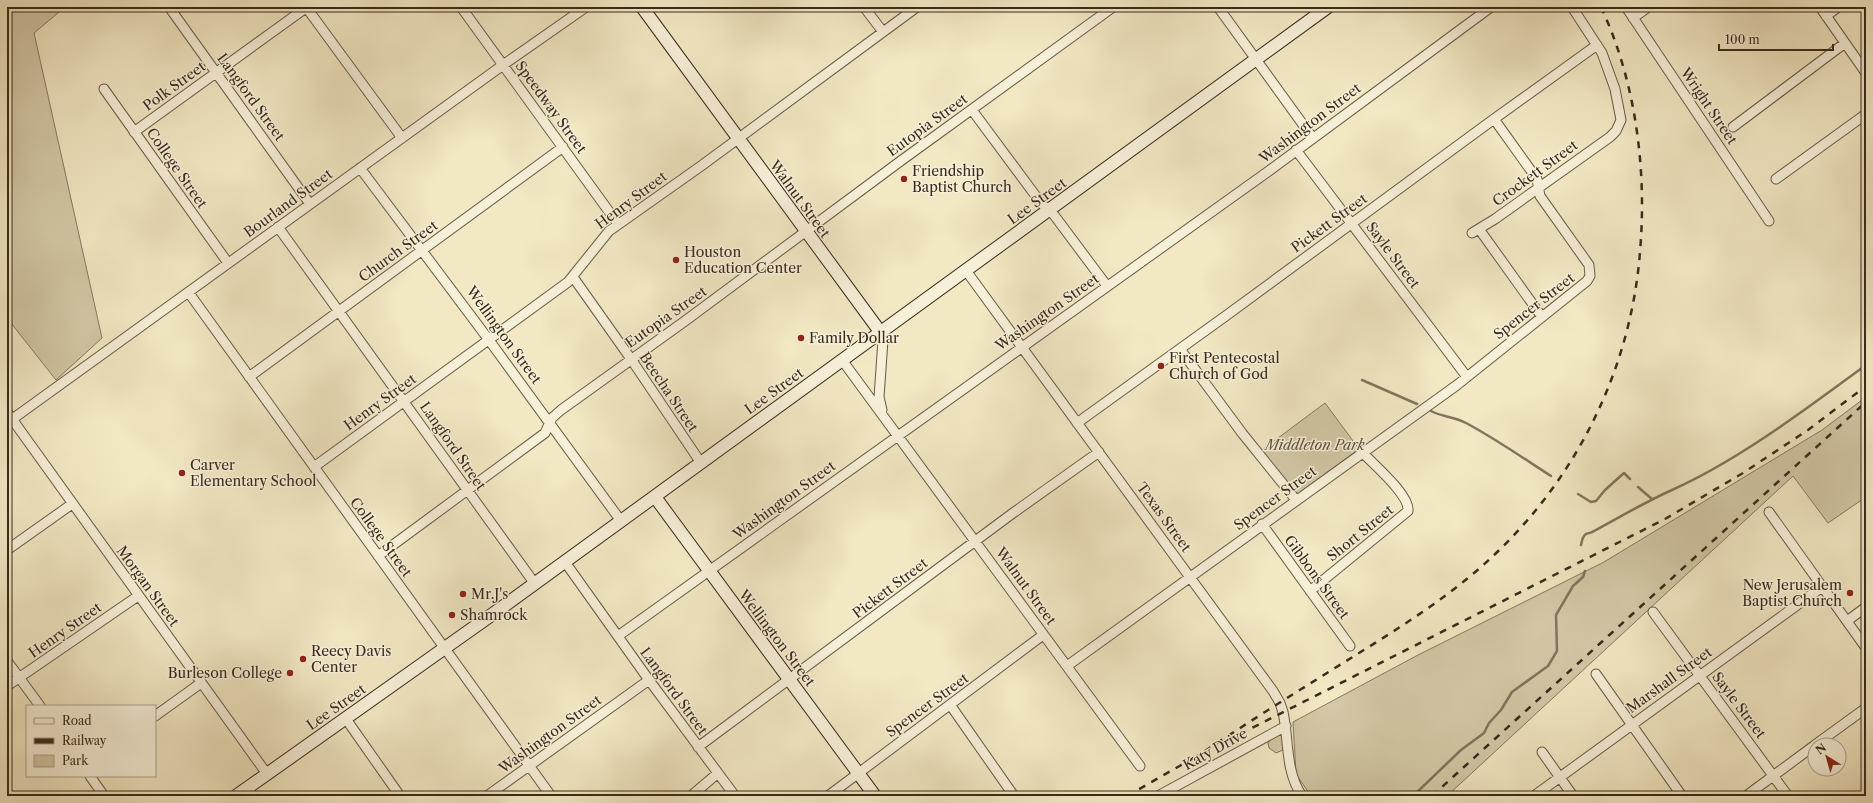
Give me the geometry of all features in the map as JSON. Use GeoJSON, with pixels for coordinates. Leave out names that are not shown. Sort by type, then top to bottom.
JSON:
{"type":"FeatureCollection","features":[{"type":"Feature","properties":{"kind":"main road","name":"Walnut Street"},"geometry":{"type":"LineString","coordinates":[[642,7],[880,333]]}},
{"type":"Feature","properties":{"kind":"main road","name":"Lee Street"},"geometry":{"type":"LineString","coordinates":[[236,796],[621,522],[1328,7]]}},
{"type":"Feature","properties":{"kind":"main road","name":"Wellington Street"},"geometry":{"type":"LineString","coordinates":[[655,497],[875,796]]}},
{"type":"Feature","properties":{"kind":"street","name":"Langford Street"},"geometry":{"type":"LineString","coordinates":[[168,7],[310,204]]}},
{"type":"Feature","properties":{"kind":"street","name":"Polk Street"},"geometry":{"type":"LineString","coordinates":[[134,132],[307,7]]}},
{"type":"Feature","properties":{"kind":"street"},"geometry":{"type":"LineString","coordinates":[[307,7],[402,138]]}},
{"type":"Feature","properties":{"kind":"street","name":"Speedway Street"},"geometry":{"type":"LineString","coordinates":[[461,7],[618,224]]}},
{"type":"Feature","properties":{"kind":"street","name":"Bourland Street"},"geometry":{"type":"LineString","coordinates":[[9,418],[189,293],[228,263],[586,7]]}},
{"type":"Feature","properties":{"kind":"street"},"geometry":{"type":"LineString","coordinates":[[864,7],[883,32]]}},
{"type":"Feature","properties":{"kind":"street","name":"Henry Street"},"geometry":{"type":"LineString","coordinates":[[314,467],[573,277],[603,238],[618,224],[738,139],[917,7]]}},
{"type":"Feature","properties":{"kind":"street","name":"Eutopia Street"},"geometry":{"type":"LineString","coordinates":[[378,556],[545,433],[549,423],[561,410],[685,321],[1112,7]]}},
{"type":"Feature","properties":{"kind":"street"},"geometry":{"type":"LineString","coordinates":[[1218,7],[1312,138]]}},
{"type":"Feature","properties":{"kind":"street","name":"Washington Street"},"geometry":{"type":"LineString","coordinates":[[618,636],[1296,150],[1491,7]]}},
{"type":"Feature","properties":{"kind":"street"},"geometry":{"type":"LineString","coordinates":[[1572,7],[1597,45]]}},
{"type":"Feature","properties":{"kind":"street","name":"Wright Street"},"geometry":{"type":"LineString","coordinates":[[1626,7],[1769,221]]}},
{"type":"Feature","properties":{"kind":"street"},"geometry":{"type":"LineString","coordinates":[[1633,18],[1648,7]]}},
{"type":"Feature","properties":{"kind":"street"},"geometry":{"type":"LineString","coordinates":[[1820,7],[1866,73]]}},
{"type":"Feature","properties":{"kind":"street"},"geometry":{"type":"LineString","coordinates":[[1826,16],[1838,7]]}},
{"type":"Feature","properties":{"kind":"street"},"geometry":{"type":"LineString","coordinates":[[1733,127],[1845,43]]}},
{"type":"Feature","properties":{"kind":"street","name":"Pickett Street"},"geometry":{"type":"LineString","coordinates":[[1077,423],[1597,45]]}},
{"type":"Feature","properties":{"kind":"street","name":"Crockett Street"},"geometry":{"type":"LineString","coordinates":[[1542,317],[1476,231],[1539,188],[1613,133],[1619,125],[1621,114],[1607,64],[1597,45]]}},
{"type":"Feature","properties":{"kind":"street","name":"College Street"},"geometry":{"type":"LineString","coordinates":[[104,90],[228,263]]}},
{"type":"Feature","properties":{"kind":"street"},"geometry":{"type":"LineString","coordinates":[[972,110],[1040,203],[1055,217],[1107,286]]}},
{"type":"Feature","properties":{"kind":"street"},"geometry":{"type":"LineString","coordinates":[[1776,179],[1866,114]]}},
{"type":"Feature","properties":{"kind":"street"},"geometry":{"type":"LineString","coordinates":[[1494,119],[1537,179],[1539,188]]}},
{"type":"Feature","properties":{"kind":"street","name":"Church Street"},"geometry":{"type":"LineString","coordinates":[[249,378],[563,148]]}},
{"type":"Feature","properties":{"kind":"street","name":"Sayle Street"},"geometry":{"type":"LineString","coordinates":[[1296,150],[1468,377]]}},
{"type":"Feature","properties":{"kind":"street","name":"Wellington Street"},"geometry":{"type":"LineString","coordinates":[[360,168],[423,250],[621,522]]}},
{"type":"Feature","properties":{"kind":"street","name":"Spencer Street"},"geometry":{"type":"LineString","coordinates":[[1067,666],[1468,377],[1582,286],[1590,276],[1589,265],[1540,196],[1539,188]]}},
{"type":"Feature","properties":{"kind":"street","name":"Langford Street"},"geometry":{"type":"LineString","coordinates":[[278,227],[535,584]]}},
{"type":"Feature","properties":{"kind":"street","name":"Texas Street"},"geometry":{"type":"LineString","coordinates":[[966,272],[1022,346],[1273,691],[1280,703],[1286,726],[1287,749],[1291,772],[1296,787],[1302,796]]}},
{"type":"Feature","properties":{"kind":"street","name":"Beecha Street"},"geometry":{"type":"LineString","coordinates":[[573,277],[631,359],[701,463]]}},
{"type":"Feature","properties":{"kind":"street","name":"College Street"},"geometry":{"type":"LineString","coordinates":[[189,293],[551,796]]}},
{"type":"Feature","properties":{"kind":"street","name":"Walnut Street"},"geometry":{"type":"LineString","coordinates":[[880,333],[883,340],[883,351],[879,397],[880,407],[889,423]]}},
{"type":"Feature","properties":{"kind":"street"},"geometry":{"type":"LineString","coordinates":[[1180,349],[1242,433],[1296,500]]}},
{"type":"Feature","properties":{"kind":"street","name":"Walnut Street"},"geometry":{"type":"LineString","coordinates":[[842,360],[1140,766]]}},
{"type":"Feature","properties":{"kind":"street","name":"Morgan Street"},"geometry":{"type":"LineString","coordinates":[[9,418],[267,774]]}},
{"type":"Feature","properties":{"kind":"street","name":"Pickett Street"},"geometry":{"type":"LineString","coordinates":[[698,746],[790,680],[1013,513],[1099,452]]}},
{"type":"Feature","properties":{"kind":"street","name":"Short Street"},"geometry":{"type":"LineString","coordinates":[[1310,591],[1408,511],[1408,503],[1400,492],[1363,452]]}},
{"type":"Feature","properties":{"kind":"street"},"geometry":{"type":"LineString","coordinates":[[7,550],[72,504]]}},
{"type":"Feature","properties":{"kind":"street"},"geometry":{"type":"LineString","coordinates":[[1769,512],[1866,648]]}},
{"type":"Feature","properties":{"kind":"street","name":"Gibbons Street"},"geometry":{"type":"LineString","coordinates":[[1262,524],[1350,646]]}},
{"type":"Feature","properties":{"kind":"street","name":"Langford Street"},"geometry":{"type":"LineString","coordinates":[[565,562],[648,680],[734,796]]}},
{"type":"Feature","properties":{"kind":"street","name":"Marshall Street"},"geometry":{"type":"LineString","coordinates":[[1534,796],[1822,587]]}},
{"type":"Feature","properties":{"kind":"street","name":"Henry Street"},"geometry":{"type":"LineString","coordinates":[[7,686],[138,596]]}},
{"type":"Feature","properties":{"kind":"street"},"geometry":{"type":"LineString","coordinates":[[1847,621],[1866,607]]}},
{"type":"Feature","properties":{"kind":"street","name":"Sayle Street"},"geometry":{"type":"LineString","coordinates":[[1653,612],[1788,796]]}},
{"type":"Feature","properties":{"kind":"street","name":"Spencer Street"},"geometry":{"type":"LineString","coordinates":[[828,796],[951,706],[1043,635]]}},
{"type":"Feature","properties":{"kind":"street"},"geometry":{"type":"LineString","coordinates":[[7,661],[39,705]]}},
{"type":"Feature","properties":{"kind":"street"},"geometry":{"type":"LineString","coordinates":[[1596,674],[1682,796]]}},
{"type":"Feature","properties":{"kind":"street","name":"Washington Street"},"geometry":{"type":"LineString","coordinates":[[487,796],[648,680]]}},
{"type":"Feature","properties":{"kind":"street"},"geometry":{"type":"LineString","coordinates":[[156,715],[201,683]]}},
{"type":"Feature","properties":{"kind":"street"},"geometry":{"type":"LineString","coordinates":[[951,706],[1014,796]]}},
{"type":"Feature","properties":{"kind":"street"},"geometry":{"type":"LineString","coordinates":[[1826,737],[1866,708]]}},
{"type":"Feature","properties":{"kind":"street"},"geometry":{"type":"LineString","coordinates":[[346,719],[400,796]]}},
{"type":"Feature","properties":{"kind":"street","name":"Katy Drive"},"geometry":{"type":"LineString","coordinates":[[1160,796],[1286,726]]}},
{"type":"Feature","properties":{"kind":"street"},"geometry":{"type":"LineString","coordinates":[[1746,796],[1807,751]]}},
{"type":"Feature","properties":{"kind":"street"},"geometry":{"type":"LineString","coordinates":[[1542,752],[1573,796]]}},
{"type":"Feature","properties":{"kind":"street"},"geometry":{"type":"LineString","coordinates":[[691,796],[718,774]]}},
{"type":"Feature","properties":{"kind":"street"},"geometry":{"type":"LineString","coordinates":[[91,777],[104,796]]}},
{"type":"Feature","properties":{"kind":"green space"},"geometry":{"type":"Polygon","coordinates":[[[7,7],[65,7],[34,33],[102,338],[56,380],[7,318],[7,7]]]}},
{"type":"Feature","properties":{"kind":"green space"},"geometry":{"type":"Polygon","coordinates":[[[1866,397],[1866,497],[1828,523],[1793,476],[1447,796],[1311,796],[1296,774],[1293,722],[1418,655],[1604,562],[1822,430],[1866,397]]]}},
{"type":"Feature","properties":{"kind":"green space","name":"Middleton Park"},"geometry":{"type":"Polygon","coordinates":[[[1325,403],[1359,449],[1296,495],[1262,450],[1325,403]]]}},
{"type":"Feature","properties":{"kind":"green space"},"geometry":{"type":"Polygon","coordinates":[[[1278,734],[1283,737],[1283,750],[1276,753],[1269,748],[1268,743],[1270,738],[1278,734]]]}},
{"type":"Feature","properties":{"kind":"waterway"},"geometry":{"type":"LineString","coordinates":[[1581,545],[1586,534],[1697,478],[1747,449],[1772,433],[1866,365]]}},
{"type":"Feature","properties":{"kind":"waterway"},"geometry":{"type":"LineString","coordinates":[[1362,380],[1417,404]]}},
{"type":"Feature","properties":{"kind":"waterway"},"geometry":{"type":"LineString","coordinates":[[1431,411],[1466,423],[1499,442],[1551,476]]}},
{"type":"Feature","properties":{"kind":"waterway"},"geometry":{"type":"LineString","coordinates":[[1578,494],[1591,502],[1596,501],[1605,490],[1624,473],[1630,479]]}},
{"type":"Feature","properties":{"kind":"waterway"},"geometry":{"type":"LineString","coordinates":[[1638,487],[1652,499]]}},
{"type":"Feature","properties":{"kind":"waterway"},"geometry":{"type":"LineString","coordinates":[[1413,796],[1461,750],[1484,733],[1489,723],[1501,710],[1512,692],[1548,666],[1557,651],[1556,615],[1573,586],[1583,577],[1585,571]]}},
{"type":"Feature","properties":{"kind":"railway"},"geometry":{"type":"LineString","coordinates":[[1193,759],[1411,620],[1463,582],[1499,550],[1532,514],[1561,476],[1586,435],[1606,392],[1622,347],[1634,300],[1642,221],[1640,158],[1631,96],[1623,65],[1601,7]]}},
{"type":"Feature","properties":{"kind":"railway"},"geometry":{"type":"LineString","coordinates":[[1240,734],[1665,519],[1743,473],[1808,430],[1866,386]]}},
{"type":"Feature","properties":{"kind":"railway"},"geometry":{"type":"LineString","coordinates":[[1432,796],[1866,402]]}},
{"type":"Feature","properties":{"kind":"railway"},"geometry":{"type":"LineString","coordinates":[[1127,796],[1197,756]]}},
{"type":"Feature","properties":{"kind":"place","name":"Friendship Baptist Church"},"geometry":{"type":"Point","coordinates":[904,179]}},
{"type":"Feature","properties":{"kind":"place","name":"Houston Education Center"},"geometry":{"type":"Point","coordinates":[676,260]}},
{"type":"Feature","properties":{"kind":"place","name":"Family Dollar"},"geometry":{"type":"Point","coordinates":[801,338]}},
{"type":"Feature","properties":{"kind":"place","name":"First Pentecostal Church of God"},"geometry":{"type":"Point","coordinates":[1161,366]}},
{"type":"Feature","properties":{"kind":"place","name":"Carver Elementary School"},"geometry":{"type":"Point","coordinates":[182,473]}},
{"type":"Feature","properties":{"kind":"place","name":"New Jerusalem Baptist Church"},"geometry":{"type":"Point","coordinates":[1850,593]}},
{"type":"Feature","properties":{"kind":"place","name":"Mr.J's"},"geometry":{"type":"Point","coordinates":[463,594]}},
{"type":"Feature","properties":{"kind":"place","name":"Shamrock"},"geometry":{"type":"Point","coordinates":[452,615]}},
{"type":"Feature","properties":{"kind":"place","name":"Reecy Davis Center"},"geometry":{"type":"Point","coordinates":[303,659]}},
{"type":"Feature","properties":{"kind":"place","name":"Burleson College"},"geometry":{"type":"Point","coordinates":[290,673]}}]}
